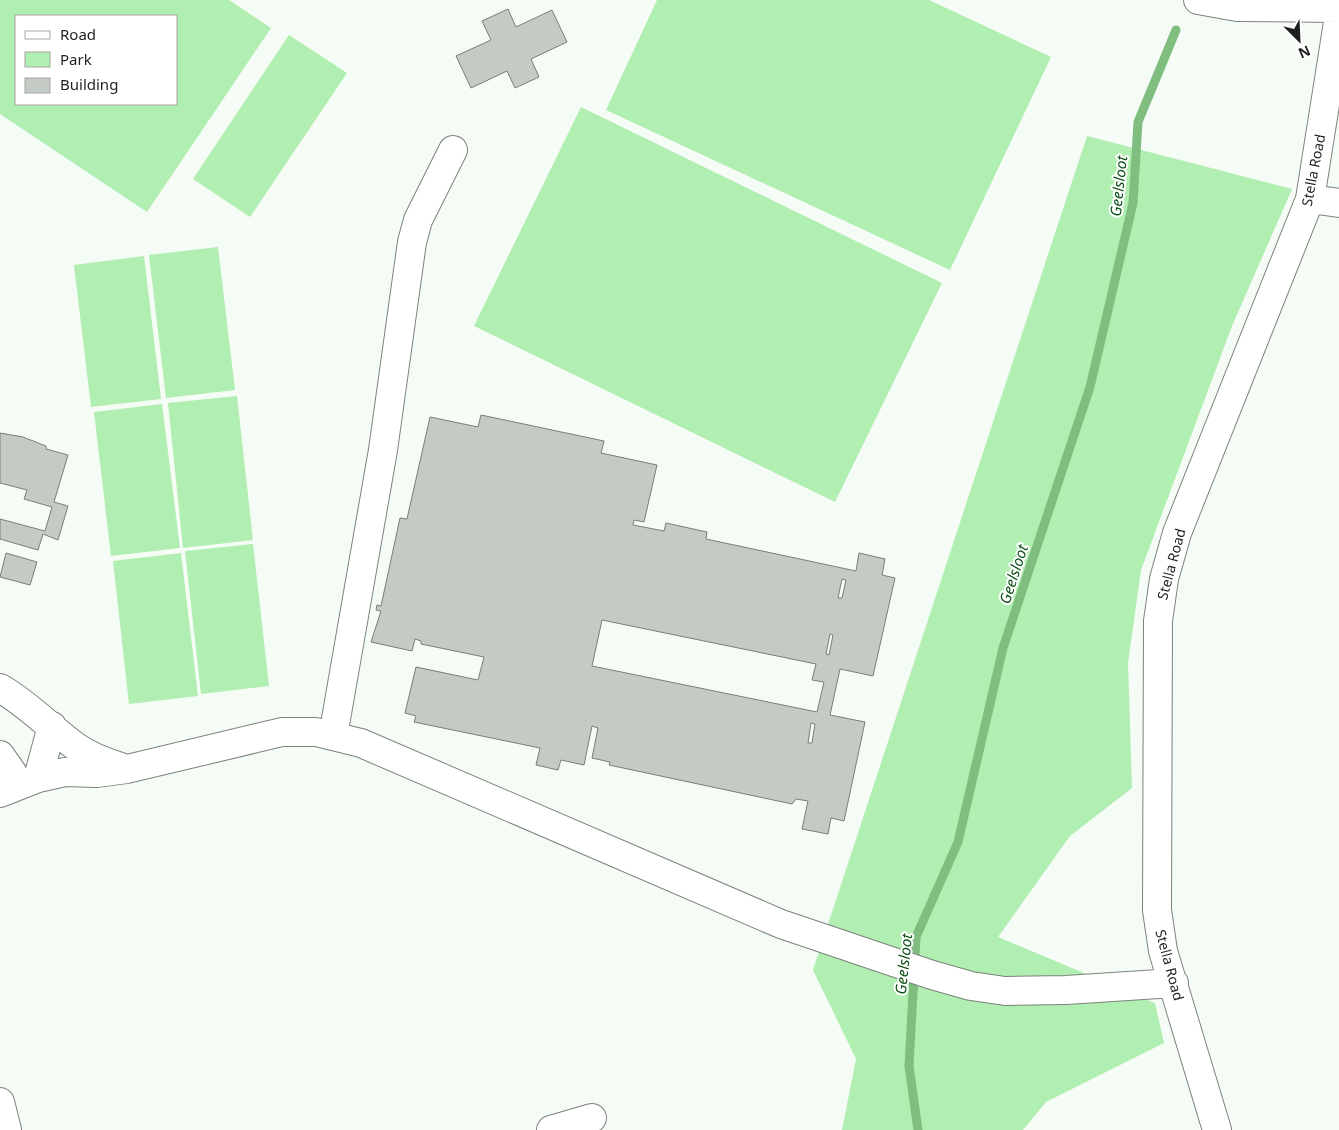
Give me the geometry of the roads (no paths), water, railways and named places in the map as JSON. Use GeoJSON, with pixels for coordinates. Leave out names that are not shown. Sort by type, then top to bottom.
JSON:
{"type":"FeatureCollection","features":[{"type":"Feature","properties":{"kind":"street"},"geometry":{"type":"LineString","coordinates":[[1198,0],[1237,7],[1339,8]]}},
{"type":"Feature","properties":{"kind":"street","name":"Stella Road"},"geometry":{"type":"LineString","coordinates":[[1217,1130],[1163,951],[1156,910],[1158,621],[1164,579],[1178,533],[1310,199],[1339,16]]}},
{"type":"Feature","properties":{"kind":"street"},"geometry":{"type":"LineString","coordinates":[[333,736],[383,450],[414,233],[453,150]]}},
{"type":"Feature","properties":{"kind":"street"},"geometry":{"type":"LineString","coordinates":[[1310,199],[1339,203]]}},
{"type":"Feature","properties":{"kind":"street"},"geometry":{"type":"LineString","coordinates":[[0,688],[29,706],[86,753],[127,770]]}},
{"type":"Feature","properties":{"kind":"street"},"geometry":{"type":"LineString","coordinates":[[19,786],[52,726]]}},
{"type":"Feature","properties":{"kind":"street"},"geometry":{"type":"LineString","coordinates":[[19,786],[65,772],[97,773],[127,770],[282,732],[298,730],[361,743],[781,924],[955,982],[1005,991],[1066,990],[1174,983]]}},
{"type":"Feature","properties":{"kind":"street"},"geometry":{"type":"LineString","coordinates":[[0,755],[19,786]]}},
{"type":"Feature","properties":{"kind":"street"},"geometry":{"type":"LineString","coordinates":[[551,1130],[592,1118]]}},
{"type":"Feature","properties":{"kind":"waterway","name":"Geelsloot"},"geometry":{"type":"LineString","coordinates":[[918,1130],[909,1066],[916,937],[958,842],[1003,648],[1090,387],[1133,203],[1138,122],[1176,30]]}}]}
